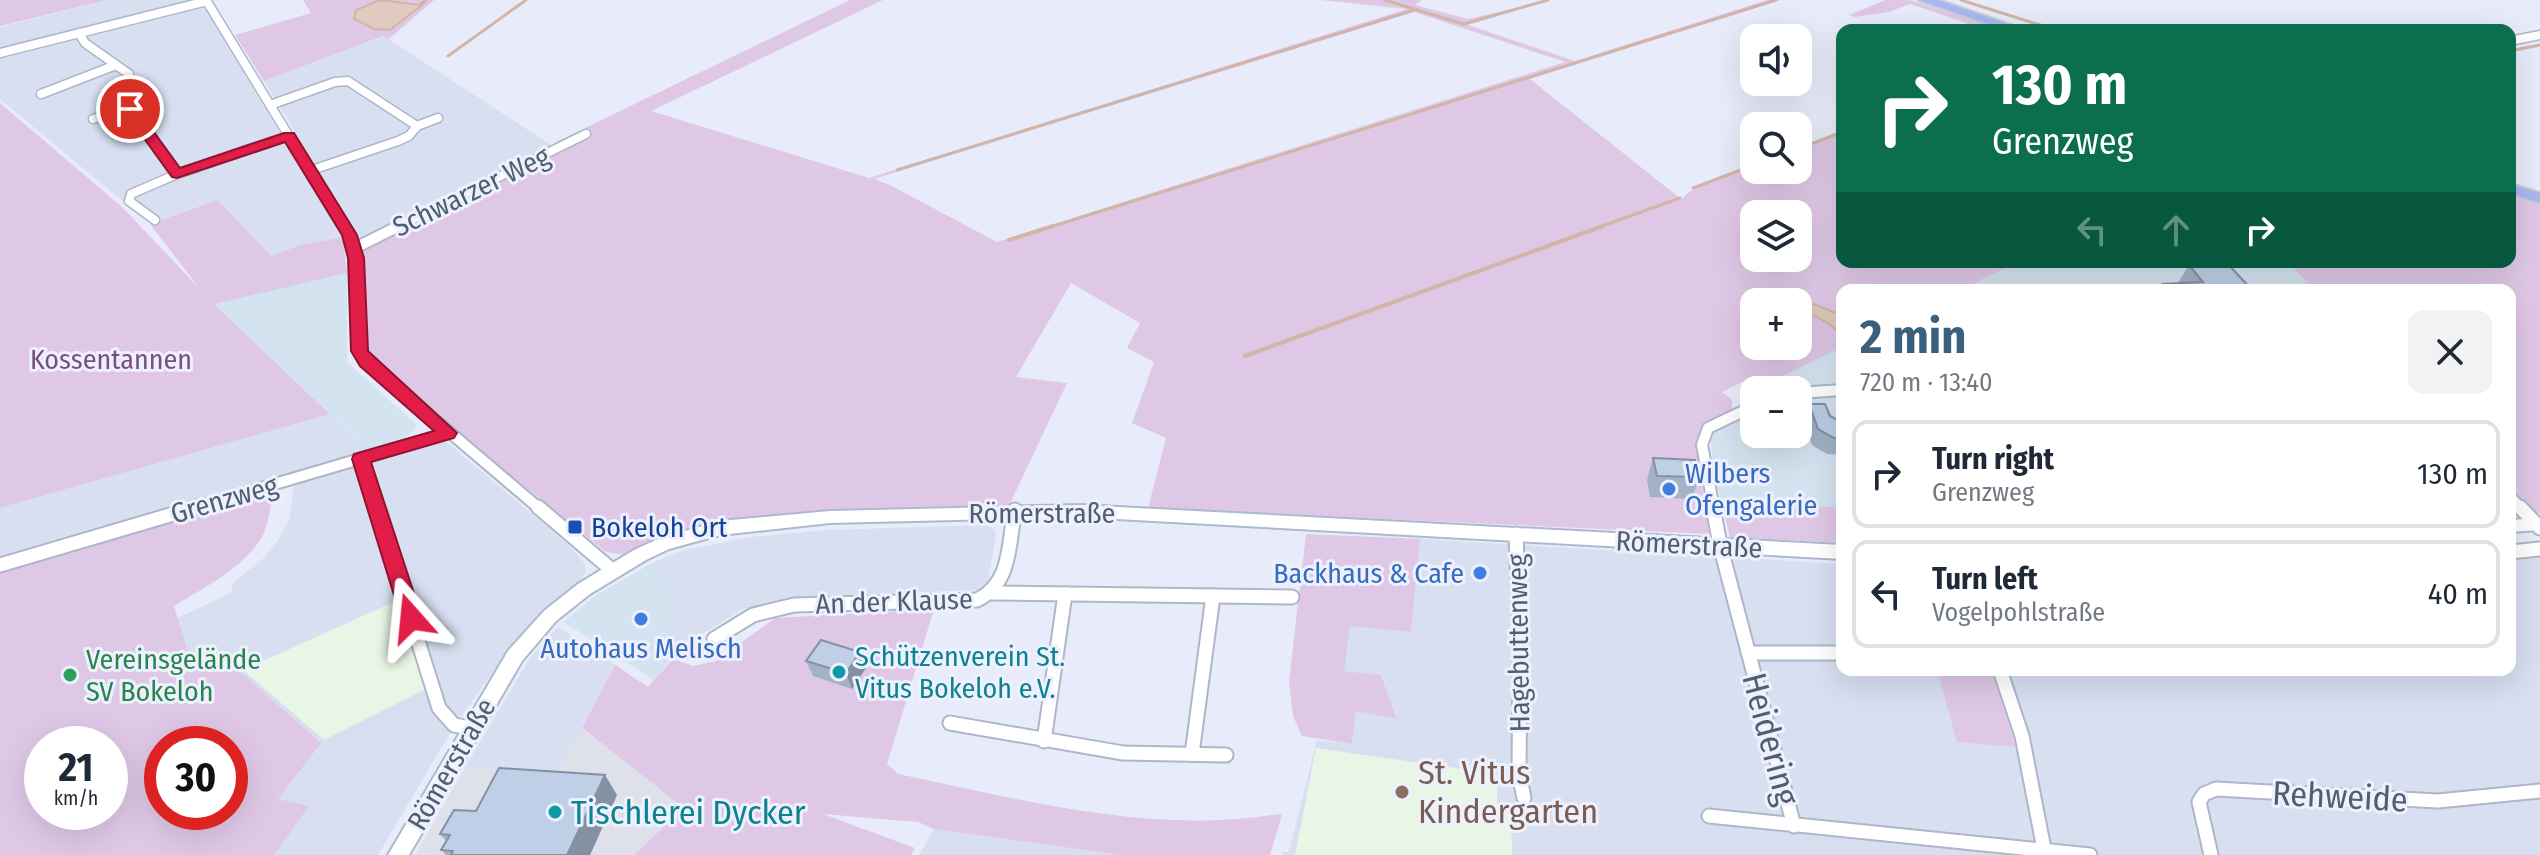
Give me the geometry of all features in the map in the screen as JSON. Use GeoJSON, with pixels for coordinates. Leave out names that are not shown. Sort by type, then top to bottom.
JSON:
{"type":"FeatureCollection","features":[{"type":"Feature","properties":{"kind":"main road"},"geometry":{"type":"LineString","coordinates":[[1925,0],[2000,24]]}},
{"type":"Feature","properties":{"kind":"main road"},"geometry":{"type":"LineString","coordinates":[[2516,190],[2540,198]]}},
{"type":"Feature","properties":{"kind":"street"},"geometry":{"type":"LineString","coordinates":[[0,53],[207,0],[312,170],[355,248],[360,351],[366,361],[612,570]]}},
{"type":"Feature","properties":{"kind":"street"},"geometry":{"type":"LineString","coordinates":[[79,33],[85,43],[131,78],[130,109],[177,174]]}},
{"type":"Feature","properties":{"kind":"street"},"geometry":{"type":"LineString","coordinates":[[2516,40],[2540,35]]}},
{"type":"Feature","properties":{"kind":"street"},"geometry":{"type":"LineString","coordinates":[[41,94],[116,65]]}},
{"type":"Feature","properties":{"kind":"street"},"geometry":{"type":"LineString","coordinates":[[342,71],[348,81],[417,126]]}},
{"type":"Feature","properties":{"kind":"street"},"geometry":{"type":"LineString","coordinates":[[270,105],[335,82],[348,81]]}},
{"type":"Feature","properties":{"kind":"street"},"geometry":{"type":"LineString","coordinates":[[93,119],[130,109]]}},
{"type":"Feature","properties":{"kind":"street"},"geometry":{"type":"LineString","coordinates":[[312,170],[398,141],[409,136],[417,126],[438,118]]}},
{"type":"Feature","properties":{"kind":"street","name":"Schwarzer Weg"},"geometry":{"type":"LineString","coordinates":[[355,248],[586,134]]}},
{"type":"Feature","properties":{"kind":"street"},"geometry":{"type":"LineString","coordinates":[[155,220],[128,198],[136,191],[177,174],[289,136]]}},
{"type":"Feature","properties":{"kind":"street"},"geometry":{"type":"LineString","coordinates":[[1812,392],[1836,390]]}},
{"type":"Feature","properties":{"kind":"street","name":"Heidering"},"geometry":{"type":"LineString","coordinates":[[1740,413],[1708,428],[1702,445],[1720,545],[1794,826]]}},
{"type":"Feature","properties":{"kind":"street","name":"Grenzweg"},"geometry":{"type":"LineString","coordinates":[[0,565],[448,433]]}},
{"type":"Feature","properties":{"kind":"street"},"geometry":{"type":"LineString","coordinates":[[361,459],[442,715],[454,725],[470,728]]}},
{"type":"Feature","properties":{"kind":"street"},"geometry":{"type":"LineString","coordinates":[[2516,503],[2539,525]]}},
{"type":"Feature","properties":{"kind":"street","name":"Römerstraße"},"geometry":{"type":"LineString","coordinates":[[398,855],[470,728],[530,639],[556,611],[612,570],[664,544],[720,528],[752,523],[1015,510],[1148,513],[1836,552]]}},
{"type":"Feature","properties":{"kind":"street","name":"An der Klause"},"geometry":{"type":"LineString","coordinates":[[714,639],[753,615],[794,605],[977,600],[992,593],[1002,582],[1015,510]]}},
{"type":"Feature","properties":{"kind":"street"},"geometry":{"type":"LineString","coordinates":[[2516,526],[2539,525]]}},
{"type":"Feature","properties":{"kind":"street","name":"Hagebuttenweg"},"geometry":{"type":"LineString","coordinates":[[1516,534],[1520,645],[1519,773],[1524,798]]}},
{"type":"Feature","properties":{"kind":"street"},"geometry":{"type":"LineString","coordinates":[[2516,551],[2540,549]]}},
{"type":"Feature","properties":{"kind":"street"},"geometry":{"type":"LineString","coordinates":[[992,593],[1292,597]]}},
{"type":"Feature","properties":{"kind":"street"},"geometry":{"type":"LineString","coordinates":[[1044,741],[1065,594]]}},
{"type":"Feature","properties":{"kind":"street"},"geometry":{"type":"LineString","coordinates":[[1192,754],[1213,596]]}},
{"type":"Feature","properties":{"kind":"street","name":"Heidering"},"geometry":{"type":"LineString","coordinates":[[1748,653],[1836,653]]}},
{"type":"Feature","properties":{"kind":"street"},"geometry":{"type":"LineString","coordinates":[[2002,676],[2022,736],[2044,849]]}},
{"type":"Feature","properties":{"kind":"street"},"geometry":{"type":"LineString","coordinates":[[950,723],[1123,753],[1226,755]]}},
{"type":"Feature","properties":{"kind":"street","name":"Rehweide"},"geometry":{"type":"LineString","coordinates":[[2211,855],[2199,802],[2204,794],[2216,789],[2438,801],[2540,791]]}},
{"type":"Feature","properties":{"kind":"street","name":"Heidering"},"geometry":{"type":"LineString","coordinates":[[1709,816],[2090,855]]}},
{"type":"Feature","properties":{"kind":"shaded area"},"geometry":{"type":"Polygon","coordinates":[[[108,0],[200,0],[343,237],[300,245],[271,256],[218,200],[150,224],[0,99],[0,27],[108,0]]]}},
{"type":"Feature","properties":{"kind":"shaded area"},"geometry":{"type":"Polygon","coordinates":[[[380,0],[422,5],[390,30],[374,29],[354,19],[356,10],[380,0]]]}},
{"type":"Feature","properties":{"kind":"shaded area"},"geometry":{"type":"Polygon","coordinates":[[[384,36],[557,149],[372,239],[361,239],[264,81],[384,36]]]}},
{"type":"Feature","properties":{"kind":"shaded area"},"geometry":{"type":"Polygon","coordinates":[[[2006,268],[2293,268],[2309,284],[1972,284],[2006,268]]]}},
{"type":"Feature","properties":{"kind":"shaded area"},"geometry":{"type":"Polygon","coordinates":[[[347,273],[347,362],[416,424],[404,439],[369,450],[213,303],[347,273]]]}},
{"type":"Feature","properties":{"kind":"shaded area"},"geometry":{"type":"Polygon","coordinates":[[[1812,304],[1836,313],[1836,330],[1828,323],[1813,315],[1812,304]]]}},
{"type":"Feature","properties":{"kind":"shaded area"},"geometry":{"type":"Polygon","coordinates":[[[1836,350],[1836,507],[1722,506],[1712,461],[1711,441],[1715,429],[1740,417],[1740,448],[1812,448],[1812,376],[1783,376],[1836,350]]]}},
{"type":"Feature","properties":{"kind":"shaded area"},"geometry":{"type":"Polygon","coordinates":[[[330,414],[369,450],[0,560],[0,508],[330,414]]]}},
{"type":"Feature","properties":{"kind":"shaded area"},"geometry":{"type":"Polygon","coordinates":[[[444,440],[571,547],[584,563],[586,572],[580,581],[545,611],[505,655],[453,728],[378,855],[274,855],[308,806],[278,800],[248,753],[248,726],[231,726],[192,666],[176,619],[232,592],[232,584],[265,557],[290,518],[294,485],[444,440]]]}},
{"type":"Feature","properties":{"kind":"shaded area"},"geometry":{"type":"Polygon","coordinates":[[[985,525],[993,528],[996,535],[988,581],[978,590],[791,597],[741,610],[682,647],[668,625],[670,591],[652,563],[684,550],[751,537],[827,530],[985,525]]]}},
{"type":"Feature","properties":{"kind":"shaded area"},"geometry":{"type":"Polygon","coordinates":[[[1420,539],[1836,564],[1836,676],[2516,676],[2516,560],[2540,558],[2540,855],[1282,855],[1289,852],[1317,740],[1352,744],[1356,710],[1397,718],[1381,675],[1343,671],[1350,625],[1411,632],[1420,539]]]}},
{"type":"Feature","properties":{"kind":"shaded area"},"geometry":{"type":"Polygon","coordinates":[[[652,563],[670,591],[675,621],[669,625],[682,647],[654,680],[564,622],[593,597],[652,563]]]}},
{"type":"Feature","properties":{"kind":"shaded area"},"geometry":{"type":"Polygon","coordinates":[[[396,601],[428,688],[324,740],[243,670],[396,601]]]}},
{"type":"Feature","properties":{"kind":"shaded area"},"geometry":{"type":"Polygon","coordinates":[[[558,627],[615,665],[558,774],[465,767],[530,658],[558,627]]]}},
{"type":"Feature","properties":{"kind":"shaded area"},"geometry":{"type":"Polygon","coordinates":[[[581,728],[685,808],[634,855],[415,855],[465,767],[558,774],[581,728]]]}},
{"type":"Feature","properties":{"kind":"shaded area","name":"St. Vitus Kindergarten"},"geometry":{"type":"Polygon","coordinates":[[[1316,748],[1497,774],[1497,810],[1511,812],[1512,855],[1295,855],[1316,748]]]}},
{"type":"Feature","properties":{"kind":"shaded area"},"geometry":{"type":"Polygon","coordinates":[[[934,829],[1121,855],[919,855],[934,829]]]}},
{"type":"Feature","properties":{"kind":"green space"},"geometry":{"type":"Polygon","coordinates":[[[0,0],[107,0],[0,26],[0,0]]]}},
{"type":"Feature","properties":{"kind":"green space"},"geometry":{"type":"Polygon","coordinates":[[[303,0],[380,0],[434,0],[389,39],[383,36],[264,81],[235,35],[311,13],[303,0]],[[380,0],[356,10],[354,19],[374,29],[390,30],[419,3],[380,0]]]}},
{"type":"Feature","properties":{"kind":"green space"},"geometry":{"type":"Polygon","coordinates":[[[850,0],[883,0],[651,111],[869,178],[1407,9],[1321,0],[1422,0],[1415,5],[1468,19],[1552,0],[1468,25],[1575,61],[1767,0],[1781,0],[1530,79],[1681,199],[1693,189],[1740,171],[1740,184],[1812,184],[1812,144],[1836,135],[1836,268],[2006,268],[1972,284],[1836,284],[1836,350],[1783,376],[1740,376],[1740,383],[1722,392],[1732,400],[1732,413],[1700,432],[1696,443],[1709,534],[1148,508],[1166,438],[1132,423],[1154,362],[1127,348],[1140,323],[1071,283],[1016,377],[1067,383],[1008,508],[831,511],[627,555],[606,552],[455,431],[372,358],[364,342],[363,249],[561,146],[556,142],[850,0]],[[1414,12],[874,179],[997,242],[1565,62],[1414,12]]]}},
{"type":"Feature","properties":{"kind":"green space"},"geometry":{"type":"Polygon","coordinates":[[[1885,0],[1910,0],[1984,24],[1968,24],[1910,4],[1889,12],[1855,17],[1849,15],[1885,0]]]}},
{"type":"Feature","properties":{"kind":"green space","name":"Kossentannen"},"geometry":{"type":"Polygon","coordinates":[[[0,103],[122,207],[200,289],[150,224],[218,200],[271,256],[300,245],[343,237],[347,273],[214,304],[330,414],[0,508],[0,103]]]}},
{"type":"Feature","properties":{"kind":"green space"},"geometry":{"type":"Polygon","coordinates":[[[2516,195],[2540,203],[2540,513],[2516,515],[2516,284],[2309,284],[2293,268],[2516,268],[2516,195]]]}},
{"type":"Feature","properties":{"kind":"green space"},"geometry":{"type":"Polygon","coordinates":[[[273,491],[265,529],[252,551],[221,578],[174,606],[192,666],[219,653],[321,743],[278,799],[309,806],[274,855],[0,855],[0,573],[273,491]]]}},
{"type":"Feature","properties":{"kind":"green space"},"geometry":{"type":"Polygon","coordinates":[[[1722,506],[1836,507],[1836,543],[1730,537],[1722,506]]]}},
{"type":"Feature","properties":{"kind":"green space"},"geometry":{"type":"Polygon","coordinates":[[[1306,534],[1420,539],[1411,632],[1350,626],[1344,671],[1381,675],[1397,719],[1356,711],[1352,744],[1302,736],[1293,716],[1289,681],[1306,534]]]}},
{"type":"Feature","properties":{"kind":"green space"},"geometry":{"type":"Polygon","coordinates":[[[934,609],[887,764],[898,774],[1086,812],[1182,820],[1278,814],[1282,815],[1270,855],[1121,855],[934,829],[918,822],[823,814],[915,848],[911,855],[634,855],[684,808],[582,728],[615,665],[648,687],[673,659],[693,666],[716,661],[775,618],[934,609]]]}},
{"type":"Feature","properties":{"kind":"green space"},"geometry":{"type":"Polygon","coordinates":[[[1939,676],[1993,676],[2016,747],[1957,742],[1939,676]]]}},
{"type":"Feature","properties":{"kind":"building"},"geometry":{"type":"Polygon","coordinates":[[[2191,268],[2232,268],[2246,284],[2163,284],[2203,282],[2191,268]]]}},
{"type":"Feature","properties":{"kind":"building"},"geometry":{"type":"Polygon","coordinates":[[[1812,404],[1825,404],[1830,416],[1836,419],[1834,438],[1818,429],[1812,404]]]}},
{"type":"Feature","properties":{"kind":"building"},"geometry":{"type":"Polygon","coordinates":[[[1653,458],[1695,460],[1699,477],[1657,476],[1653,458]]]}},
{"type":"Feature","properties":{"kind":"building"},"geometry":{"type":"Polygon","coordinates":[[[821,640],[860,652],[846,673],[806,661],[821,640]]]}},
{"type":"Feature","properties":{"kind":"building"},"geometry":{"type":"Polygon","coordinates":[[[499,768],[605,775],[567,855],[451,855],[453,851],[441,850],[450,835],[440,834],[454,810],[476,811],[499,768]]]}},
{"type":"Feature","properties":{"kind":"waterway"},"geometry":{"type":"LineString","coordinates":[[421,4],[426,0]]}},
{"type":"Feature","properties":{"kind":"waterway"},"geometry":{"type":"LineString","coordinates":[[448,56],[526,0]]}},
{"type":"Feature","properties":{"kind":"waterway"},"geometry":{"type":"LineString","coordinates":[[1385,0],[1463,24],[1548,0]]}},
{"type":"Feature","properties":{"kind":"waterway"},"geometry":{"type":"LineString","coordinates":[[1047,228],[1776,0]]}},
{"type":"Feature","properties":{"kind":"waterway"},"geometry":{"type":"LineString","coordinates":[[1961,0],[2037,24]]}},
{"type":"Feature","properties":{"kind":"waterway"},"geometry":{"type":"LineString","coordinates":[[897,170],[1414,10]]}},
{"type":"Feature","properties":{"kind":"waterway"},"geometry":{"type":"LineString","coordinates":[[2516,50],[2540,45]]}},
{"type":"Feature","properties":{"kind":"waterway"},"geometry":{"type":"LineString","coordinates":[[1812,144],[1836,134]]}},
{"type":"Feature","properties":{"kind":"waterway"},"geometry":{"type":"LineString","coordinates":[[1693,188],[1740,170]]}},
{"type":"Feature","properties":{"kind":"waterway"},"geometry":{"type":"LineString","coordinates":[[1597,228],[1680,198]]}},
{"type":"Feature","properties":{"kind":"waterway"},"geometry":{"type":"LineString","coordinates":[[1009,240],[1053,226]]}},
{"type":"Feature","properties":{"kind":"waterway"},"geometry":{"type":"LineString","coordinates":[[1245,356],[1603,226]]}},
{"type":"Feature","properties":{"kind":"place","name":"Wilbers Ofengalerie"},"geometry":{"type":"Point","coordinates":[1669,489]}},
{"type":"Feature","properties":{"kind":"place","name":"Bokeloh Ort"},"geometry":{"type":"Point","coordinates":[575,527]}},
{"type":"Feature","properties":{"kind":"place","name":"Backhaus & Cafe"},"geometry":{"type":"Point","coordinates":[1480,573]}},
{"type":"Feature","properties":{"kind":"place","name":"Autohaus Melisch"},"geometry":{"type":"Point","coordinates":[641,619]}},
{"type":"Feature","properties":{"kind":"place","name":"Schützenverein St. Vitus Bokeloh e.V."},"geometry":{"type":"Point","coordinates":[839,672]}},
{"type":"Feature","properties":{"kind":"place","name":"Vereinsgelände SV Bokeloh"},"geometry":{"type":"Point","coordinates":[70,675]}},
{"type":"Feature","properties":{"kind":"place","name":"St. Vitus Kindergarten"},"geometry":{"type":"Point","coordinates":[1402,792]}},
{"type":"Feature","properties":{"kind":"place","name":"Tischlerei Dycker"},"geometry":{"type":"Point","coordinates":[555,812]}},
{"type":"Feature","properties":{"kind":"route"},"geometry":{"type":"LineString","coordinates":[[130,109],[177,174],[289,136],[349,235],[356,258],[360,351],[366,361],[448,433],[361,459],[411,618]]}}]}
